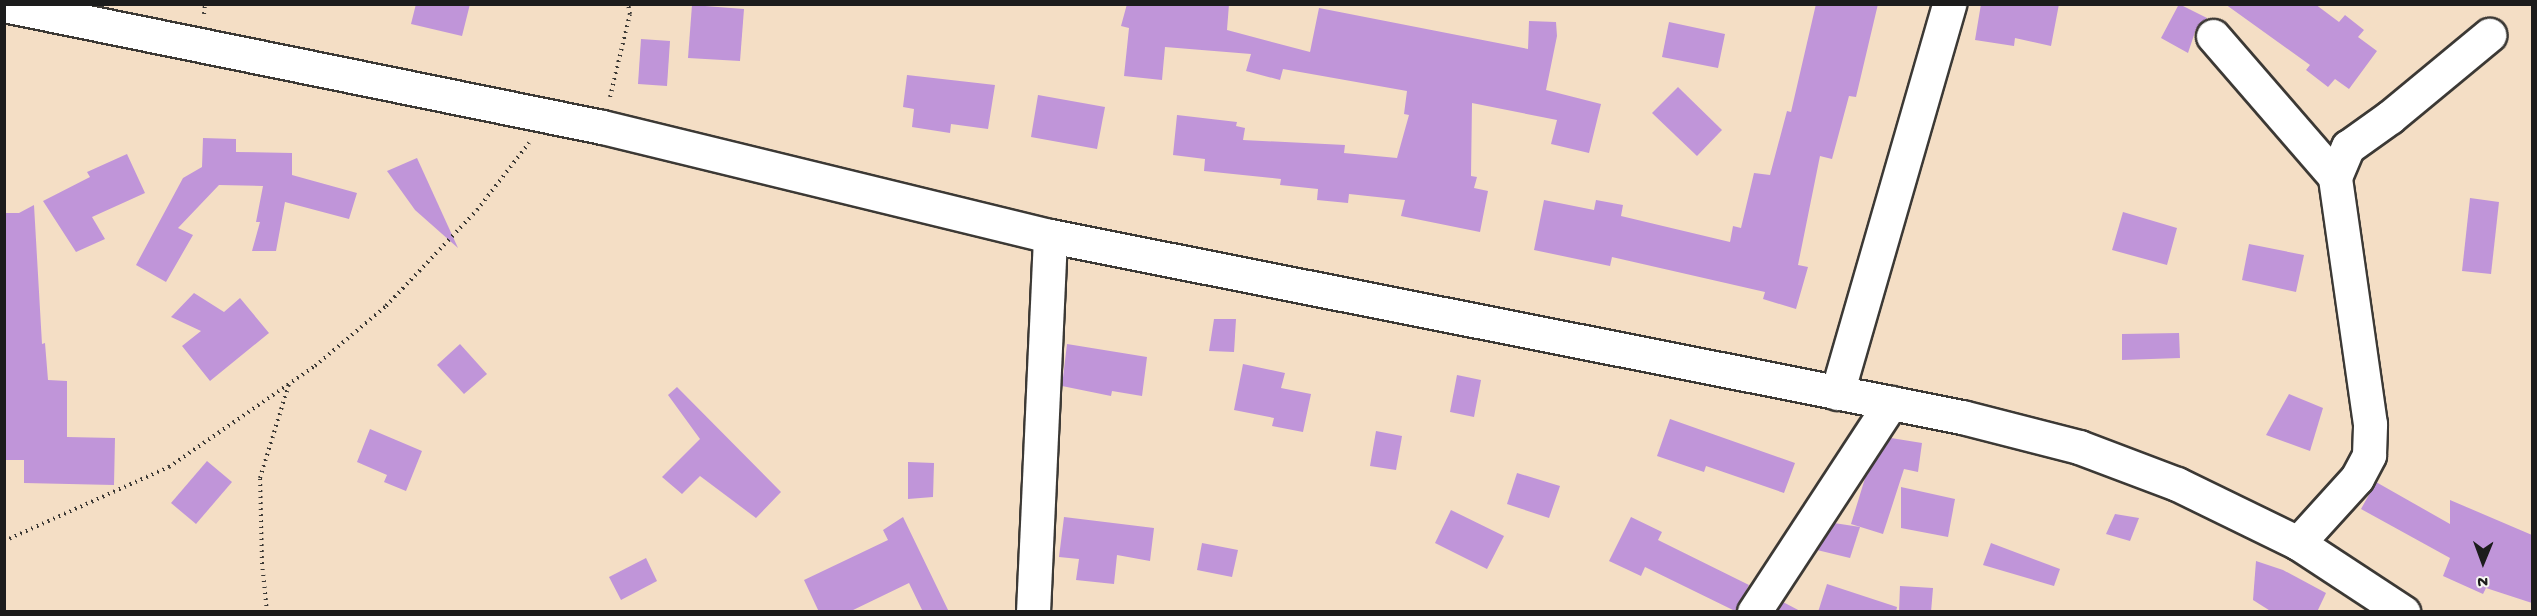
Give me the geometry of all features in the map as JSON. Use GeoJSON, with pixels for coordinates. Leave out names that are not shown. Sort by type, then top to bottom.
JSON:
{"type":"FeatureCollection","features":[{"type":"Feature","properties":{"kind":"main road"},"geometry":{"type":"LineString","coordinates":[[1837,393],[1949,4]]}},
{"type":"Feature","properties":{"kind":"main road"},"geometry":{"type":"LineString","coordinates":[[4,5],[542,113],[1050,236],[1891,403],[2079,447],[2177,484],[2298,543],[2403,612]]}},
{"type":"Feature","properties":{"kind":"main road"},"geometry":{"type":"LineString","coordinates":[[2298,543],[2357,478],[2369,455],[2370,424],[2335,177],[2348,147],[2390,117],[2489,35]]}},
{"type":"Feature","properties":{"kind":"main road"},"geometry":{"type":"LineString","coordinates":[[2213,36],[2335,177]]}},
{"type":"Feature","properties":{"kind":"main road"},"geometry":{"type":"LineString","coordinates":[[1033,611],[1050,236]]}},
{"type":"Feature","properties":{"kind":"main road"},"geometry":{"type":"LineString","coordinates":[[1754,612],[1891,403]]}},
{"type":"Feature","properties":{"kind":"path"},"geometry":{"type":"LineString","coordinates":[[602,127],[630,14],[628,4]]}},
{"type":"Feature","properties":{"kind":"path"},"geometry":{"type":"LineString","coordinates":[[4,541],[169,467],[289,384],[386,306],[477,210],[527,148],[542,113]]}},
{"type":"Feature","properties":{"kind":"path"},"geometry":{"type":"LineString","coordinates":[[267,612],[262,564],[260,478],[289,384]]}},
{"type":"Feature","properties":{"kind":"building"},"geometry":{"type":"Polygon","coordinates":[[[416,4],[470,4],[462,36],[411,24],[416,4]]]}},
{"type":"Feature","properties":{"kind":"building"},"geometry":{"type":"Polygon","coordinates":[[[1127,4],[1229,4],[1227,30],[1310,52],[1319,8],[1528,49],[1529,21],[1556,22],[1557,36],[1546,90],[1601,104],[1589,153],[1551,144],[1557,120],[1472,103],[1471,176],[1477,177],[1474,188],[1488,191],[1480,232],[1401,216],[1405,200],[1349,194],[1348,203],[1317,200],[1318,189],[1280,185],[1281,179],[1204,171],[1205,159],[1173,155],[1177,115],[1237,122],[1236,126],[1245,128],[1243,140],[1345,145],[1344,153],[1397,158],[1409,115],[1404,114],[1407,91],[1283,69],[1280,80],[1246,71],[1251,54],[1165,47],[1162,80],[1124,76],[1129,28],[1121,26],[1127,4]]]}},
{"type":"Feature","properties":{"kind":"building"},"geometry":{"type":"Polygon","coordinates":[[[1816,4],[1878,4],[1856,97],[1849,96],[1832,159],[1820,156],[1798,265],[1808,267],[1796,309],[1763,299],[1765,292],[1612,257],[1610,266],[1534,250],[1544,200],[1594,210],[1596,200],[1623,205],[1621,216],[1730,242],[1733,226],[1741,228],[1754,173],[1770,175],[1787,111],[1791,112],[1816,4]]]}},
{"type":"Feature","properties":{"kind":"building"},"geometry":{"type":"Polygon","coordinates":[[[1981,4],[2059,4],[2051,46],[2015,38],[2014,46],[1975,40],[1981,4]]]}},
{"type":"Feature","properties":{"kind":"building"},"geometry":{"type":"Polygon","coordinates":[[[2179,4],[2207,18],[2196,29],[2188,53],[2161,38],[2179,4]]]}},
{"type":"Feature","properties":{"kind":"building"},"geometry":{"type":"Polygon","coordinates":[[[2225,4],[2315,4],[2339,22],[2345,15],[2364,30],[2358,37],[2377,51],[2349,89],[2335,79],[2328,87],[2306,70],[2310,65],[2225,4]]]}},
{"type":"Feature","properties":{"kind":"building"},"geometry":{"type":"Polygon","coordinates":[[[692,5],[744,9],[740,61],[688,58],[692,5]]]}},
{"type":"Feature","properties":{"kind":"building"},"geometry":{"type":"Polygon","coordinates":[[[1669,22],[1725,34],[1718,68],[1662,57],[1669,22]]]}},
{"type":"Feature","properties":{"kind":"building"},"geometry":{"type":"Polygon","coordinates":[[[641,39],[670,41],[667,86],[638,84],[641,39]]]}},
{"type":"Feature","properties":{"kind":"building"},"geometry":{"type":"Polygon","coordinates":[[[907,75],[995,85],[988,129],[951,124],[950,133],[912,127],[914,109],[903,107],[907,75]]]}},
{"type":"Feature","properties":{"kind":"building"},"geometry":{"type":"Polygon","coordinates":[[[1678,87],[1722,130],[1697,156],[1652,113],[1678,87]]]}},
{"type":"Feature","properties":{"kind":"building"},"geometry":{"type":"Polygon","coordinates":[[[1038,95],[1105,107],[1097,149],[1031,137],[1038,95]]]}},
{"type":"Feature","properties":{"kind":"building"},"geometry":{"type":"Polygon","coordinates":[[[203,138],[236,139],[236,152],[292,153],[292,175],[357,193],[349,219],[285,202],[276,251],[252,251],[260,222],[256,222],[263,186],[219,185],[178,228],[193,235],[166,282],[136,265],[183,178],[202,167],[203,138]]]}},
{"type":"Feature","properties":{"kind":"building"},"geometry":{"type":"Polygon","coordinates":[[[127,154],[145,193],[92,217],[105,239],[76,252],[43,201],[90,177],[87,172],[127,154]]]}},
{"type":"Feature","properties":{"kind":"building"},"geometry":{"type":"Polygon","coordinates":[[[417,158],[458,248],[415,210],[387,171],[417,158]]]}},
{"type":"Feature","properties":{"kind":"building"},"geometry":{"type":"Polygon","coordinates":[[[2470,198],[2499,202],[2491,274],[2462,271],[2470,198]]]}},
{"type":"Feature","properties":{"kind":"building"},"geometry":{"type":"Polygon","coordinates":[[[34,205],[42,344],[45,343],[48,380],[67,381],[67,437],[115,438],[114,485],[24,483],[24,460],[4,460],[4,213],[19,213],[34,205]]]}},
{"type":"Feature","properties":{"kind":"building"},"geometry":{"type":"Polygon","coordinates":[[[2123,212],[2177,228],[2167,265],[2112,250],[2123,212]]]}},
{"type":"Feature","properties":{"kind":"building"},"geometry":{"type":"Polygon","coordinates":[[[2249,244],[2304,255],[2296,292],[2242,280],[2249,244]]]}},
{"type":"Feature","properties":{"kind":"building"},"geometry":{"type":"Polygon","coordinates":[[[194,293],[224,312],[240,298],[269,333],[210,381],[182,346],[201,331],[171,317],[194,293]]]}},
{"type":"Feature","properties":{"kind":"building"},"geometry":{"type":"Polygon","coordinates":[[[1214,319],[1236,319],[1234,352],[1209,351],[1214,319]]]}},
{"type":"Feature","properties":{"kind":"building"},"geometry":{"type":"Polygon","coordinates":[[[2179,333],[2180,358],[2122,360],[2122,334],[2179,333]]]}},
{"type":"Feature","properties":{"kind":"building"},"geometry":{"type":"Polygon","coordinates":[[[460,344],[487,374],[464,394],[437,365],[460,344]]]}},
{"type":"Feature","properties":{"kind":"building"},"geometry":{"type":"Polygon","coordinates":[[[1067,344],[1147,357],[1142,396],[1112,391],[1111,396],[1062,386],[1067,344]]]}},
{"type":"Feature","properties":{"kind":"building"},"geometry":{"type":"Polygon","coordinates":[[[1243,364],[1285,373],[1281,388],[1311,394],[1303,432],[1272,426],[1274,418],[1234,410],[1243,364]]]}},
{"type":"Feature","properties":{"kind":"building"},"geometry":{"type":"Polygon","coordinates":[[[1457,375],[1481,380],[1474,417],[1450,412],[1457,375]]]}},
{"type":"Feature","properties":{"kind":"building"},"geometry":{"type":"Polygon","coordinates":[[[677,387],[781,492],[756,518],[700,476],[682,494],[662,477],[700,439],[668,395],[677,387]]]}},
{"type":"Feature","properties":{"kind":"building"},"geometry":{"type":"Polygon","coordinates":[[[2289,394],[2323,408],[2310,451],[2266,435],[2289,394]]]}},
{"type":"Feature","properties":{"kind":"building"},"geometry":{"type":"Polygon","coordinates":[[[1670,419],[1795,463],[1784,493],[1706,466],[1704,472],[1657,456],[1670,419]]]}},
{"type":"Feature","properties":{"kind":"building"},"geometry":{"type":"Polygon","coordinates":[[[370,429],[422,451],[406,491],[384,482],[387,475],[357,462],[370,429]]]}},
{"type":"Feature","properties":{"kind":"building"},"geometry":{"type":"Polygon","coordinates":[[[1376,431],[1402,436],[1396,470],[1370,466],[1376,431]]]}},
{"type":"Feature","properties":{"kind":"building"},"geometry":{"type":"Polygon","coordinates":[[[1891,438],[1922,443],[1918,472],[1904,469],[1883,534],[1851,524],[1866,475],[1891,438]]]}},
{"type":"Feature","properties":{"kind":"building"},"geometry":{"type":"Polygon","coordinates":[[[207,461],[232,482],[196,524],[171,503],[207,461]]]}},
{"type":"Feature","properties":{"kind":"building"},"geometry":{"type":"Polygon","coordinates":[[[908,462],[934,463],[933,497],[908,499],[908,462]]]}},
{"type":"Feature","properties":{"kind":"building"},"geometry":{"type":"Polygon","coordinates":[[[1517,473],[1560,486],[1549,518],[1507,504],[1517,473]]]}},
{"type":"Feature","properties":{"kind":"building"},"geometry":{"type":"Polygon","coordinates":[[[2376,482],[2450,524],[2450,500],[2532,535],[2532,603],[2486,588],[2483,594],[2443,576],[2450,558],[2361,509],[2376,482]]]}},
{"type":"Feature","properties":{"kind":"building"},"geometry":{"type":"Polygon","coordinates":[[[1901,487],[1955,499],[1948,537],[1901,528],[1901,487]]]}},
{"type":"Feature","properties":{"kind":"building"},"geometry":{"type":"Polygon","coordinates":[[[1451,510],[1504,536],[1487,569],[1435,543],[1451,510]]]}},
{"type":"Feature","properties":{"kind":"building"},"geometry":{"type":"Polygon","coordinates":[[[2115,514],[2139,518],[2130,541],[2106,534],[2115,514]]]}},
{"type":"Feature","properties":{"kind":"building"},"geometry":{"type":"Polygon","coordinates":[[[903,517],[949,612],[923,612],[909,583],[849,612],[819,612],[804,580],[888,540],[883,530],[903,517]]]}},
{"type":"Feature","properties":{"kind":"building"},"geometry":{"type":"Polygon","coordinates":[[[1064,517],[1154,528],[1150,561],[1117,555],[1114,584],[1076,580],[1079,559],[1059,557],[1064,517]]]}},
{"type":"Feature","properties":{"kind":"building"},"geometry":{"type":"Polygon","coordinates":[[[1631,517],[1662,532],[1658,540],[1749,585],[1735,611],[1645,567],[1641,576],[1609,561],[1631,517]]]}},
{"type":"Feature","properties":{"kind":"building"},"geometry":{"type":"Polygon","coordinates":[[[1834,523],[1860,527],[1850,558],[1817,550],[1834,523]]]}},
{"type":"Feature","properties":{"kind":"building"},"geometry":{"type":"Polygon","coordinates":[[[1202,543],[1238,550],[1232,577],[1197,570],[1202,543]]]}},
{"type":"Feature","properties":{"kind":"building"},"geometry":{"type":"Polygon","coordinates":[[[1991,543],[2060,569],[2054,586],[1983,565],[1991,543]]]}},
{"type":"Feature","properties":{"kind":"building"},"geometry":{"type":"Polygon","coordinates":[[[646,558],[657,581],[621,600],[609,577],[646,558]]]}},
{"type":"Feature","properties":{"kind":"building"},"geometry":{"type":"Polygon","coordinates":[[[2256,561],[2283,570],[2326,593],[2317,612],[2272,612],[2253,600],[2256,561]]]}},
{"type":"Feature","properties":{"kind":"building"},"geometry":{"type":"Polygon","coordinates":[[[1827,584],[1897,607],[1896,612],[1818,612],[1827,584]]]}},
{"type":"Feature","properties":{"kind":"building"},"geometry":{"type":"Polygon","coordinates":[[[1900,586],[1933,588],[1931,612],[1899,612],[1900,586]]]}},
{"type":"Feature","properties":{"kind":"building"},"geometry":{"type":"Polygon","coordinates":[[[1783,602],[1802,612],[1777,612],[1783,602]]]}}]}
